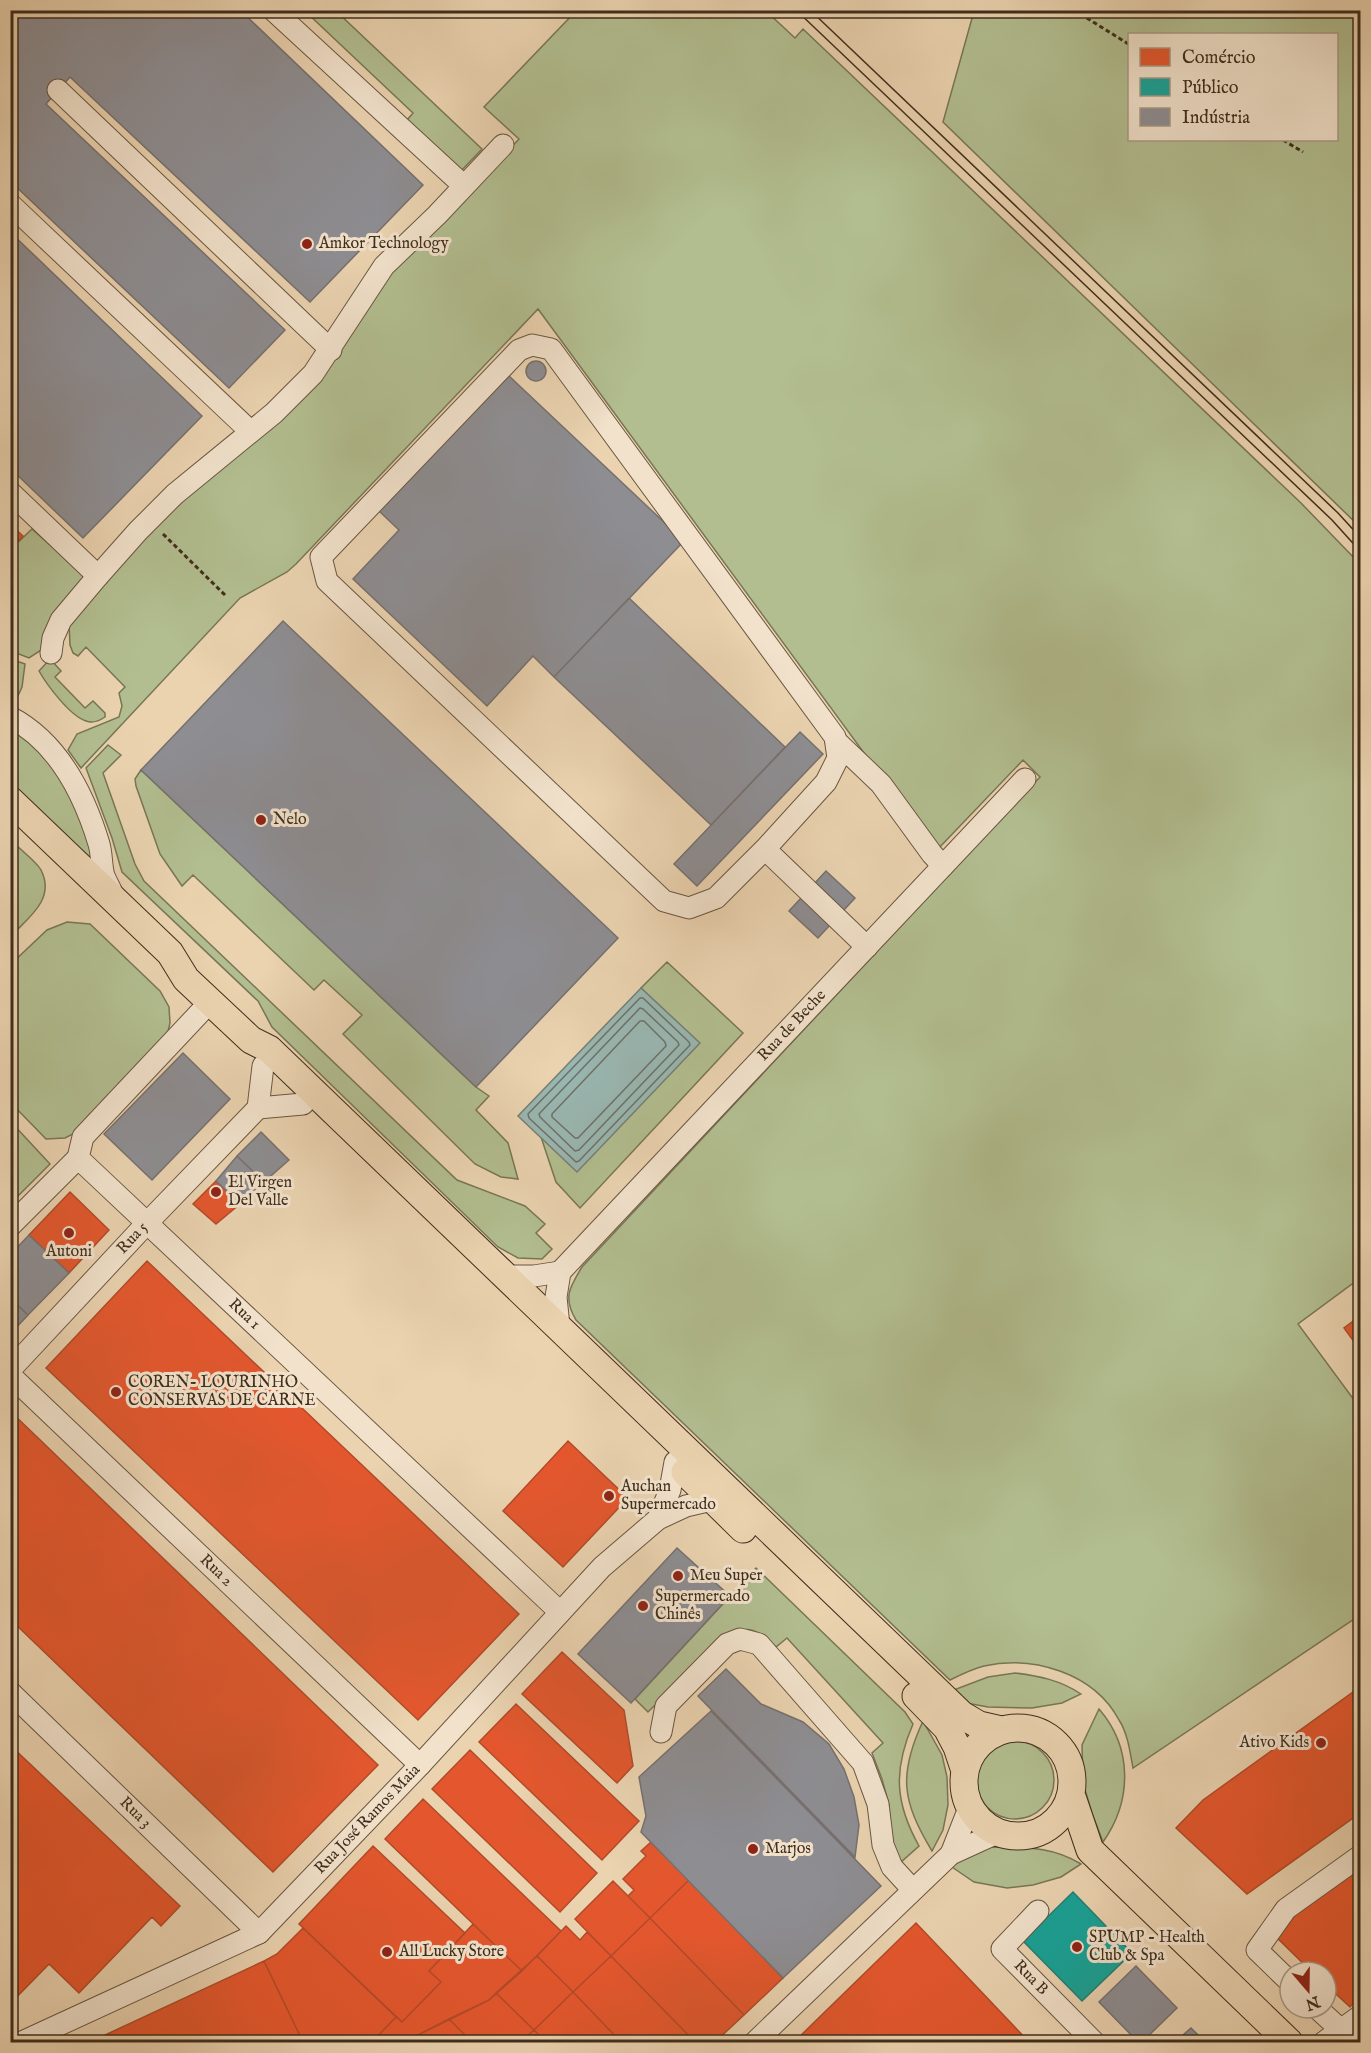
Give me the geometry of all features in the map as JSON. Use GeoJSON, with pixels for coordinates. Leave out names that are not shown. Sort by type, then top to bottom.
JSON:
{"type":"FeatureCollection","features":[{"type":"Feature","properties":{"kind":"main road"},"geometry":{"type":"LineString","coordinates":[[10,800],[170,953],[186,979],[251,1040],[269,1049],[962,1715],[979,1725],[1001,1730],[1020,1728],[1039,1732],[1055,1742],[1067,1757],[1072,1775],[1071,1794],[1064,1812],[1051,1826],[1035,1834]]}},
{"type":"Feature","properties":{"kind":"main road"},"geometry":{"type":"LineString","coordinates":[[10,823],[158,967],[186,979]]}},
{"type":"Feature","properties":{"kind":"main road"},"geometry":{"type":"LineString","coordinates":[[251,1040],[263,1066],[675,1462],[947,1728],[957,1747],[964,1771],[964,1790],[969,1808],[981,1823],[997,1833],[1009,1836],[1035,1834],[1090,1850]]}},
{"type":"Feature","properties":{"kind":"main road"},"geometry":{"type":"LineString","coordinates":[[712,1500],[721,1500],[731,1506],[831,1590]]}},
{"type":"Feature","properties":{"kind":"main road"},"geometry":{"type":"LineString","coordinates":[[964,1771],[969,1757],[978,1746],[1001,1730]]}},
{"type":"Feature","properties":{"kind":"main road"},"geometry":{"type":"LineString","coordinates":[[1071,1794],[1090,1850],[1270,2033],[1288,2043]]}},
{"type":"Feature","properties":{"kind":"street"},"geometry":{"type":"LineString","coordinates":[[273,10],[464,186]]}},
{"type":"Feature","properties":{"kind":"street"},"geometry":{"type":"LineString","coordinates":[[58,90],[331,350]]}},
{"type":"Feature","properties":{"kind":"street"},"geometry":{"type":"LineString","coordinates":[[51,654],[53,638],[61,620],[98,576],[183,487],[292,396],[313,374],[331,350],[356,306],[384,266],[503,145]]}},
{"type":"Feature","properties":{"kind":"street"},"geometry":{"type":"LineString","coordinates":[[10,204],[250,431]]}},
{"type":"Feature","properties":{"kind":"street"},"geometry":{"type":"LineString","coordinates":[[532,345],[551,349],[835,737],[838,758],[826,782],[765,849],[716,898],[689,908],[664,901],[327,580],[321,557],[519,350],[532,345]]}},
{"type":"Feature","properties":{"kind":"street"},"geometry":{"type":"LineString","coordinates":[[10,492],[98,576]]}},
{"type":"Feature","properties":{"kind":"street"},"geometry":{"type":"LineString","coordinates":[[15,719],[53,750],[82,796],[100,846],[104,875],[116,900]]}},
{"type":"Feature","properties":{"kind":"street"},"geometry":{"type":"LineString","coordinates":[[836,741],[881,784],[943,866]]}},
{"type":"Feature","properties":{"kind":"street","name":"Rua de Beche"},"geometry":{"type":"LineString","coordinates":[[560,1272],[1025,779]]}},
{"type":"Feature","properties":{"kind":"street"},"geometry":{"type":"LineString","coordinates":[[765,849],[867,947]]}},
{"type":"Feature","properties":{"kind":"street"},"geometry":{"type":"LineString","coordinates":[[10,1226],[78,1158],[83,1137],[210,1002]]}},
{"type":"Feature","properties":{"kind":"street"},"geometry":{"type":"LineString","coordinates":[[263,1066],[258,1108],[303,1104]]}},
{"type":"Feature","properties":{"kind":"street","name":"Rua 5"},"geometry":{"type":"LineString","coordinates":[[10,1370],[258,1108]]}},
{"type":"Feature","properties":{"kind":"street","name":"Rua 1"},"geometry":{"type":"LineString","coordinates":[[78,1158],[560,1612]]}},
{"type":"Feature","properties":{"kind":"street"},"geometry":{"type":"LineString","coordinates":[[506,1276],[534,1276],[560,1272],[556,1297],[559,1326]]}},
{"type":"Feature","properties":{"kind":"street","name":"Rua 2"},"geometry":{"type":"LineString","coordinates":[[10,1375],[420,1765]]}},
{"type":"Feature","properties":{"kind":"street","name":"Rua José Ramos Maia"},"geometry":{"type":"LineString","coordinates":[[658,1519],[670,1490],[675,1462]]}},
{"type":"Feature","properties":{"kind":"street","name":"Rua José Ramos Maia"},"geometry":{"type":"LineString","coordinates":[[22,2043],[259,1933],[420,1765],[602,1567],[658,1519],[686,1506],[712,1500]]}},
{"type":"Feature","properties":{"kind":"street"},"geometry":{"type":"LineString","coordinates":[[661,1732],[666,1707],[728,1644],[740,1639],[759,1644],[863,1763],[878,1804],[883,1845],[892,1867],[913,1890]]}},
{"type":"Feature","properties":{"kind":"street","name":"Rua 3"},"geometry":{"type":"LineString","coordinates":[[10,1692],[259,1933]]}},
{"type":"Feature","properties":{"kind":"street"},"geometry":{"type":"LineString","coordinates":[[951,1854],[969,1808]]}},
{"type":"Feature","properties":{"kind":"street"},"geometry":{"type":"LineString","coordinates":[[755,2043],[951,1854],[997,1833]]}},
{"type":"Feature","properties":{"kind":"street"},"geometry":{"type":"LineString","coordinates":[[1278,1970],[1257,1950],[1286,1909],[1360,1856]]}},
{"type":"Feature","properties":{"kind":"street","name":"Rua B"},"geometry":{"type":"LineString","coordinates":[[1038,1911],[1002,1949],[1086,2040]]}},
{"type":"Feature","properties":{"kind":"street"},"geometry":{"type":"LineString","coordinates":[[1323,2020],[1332,2036],[1360,2016]]}},
{"type":"Feature","properties":{"kind":"path"},"geometry":{"type":"LineString","coordinates":[[1074,10],[1128,44]]}},
{"type":"Feature","properties":{"kind":"path"},"geometry":{"type":"LineString","coordinates":[[1285,141],[1303,152]]}},
{"type":"Feature","properties":{"kind":"path"},"geometry":{"type":"LineString","coordinates":[[149,520],[227,597]]}},
{"type":"Feature","properties":{"kind":"green space"},"geometry":{"type":"Polygon","coordinates":[[[305,11],[336,11],[482,149],[461,171],[407,120],[413,113],[305,11]]]}},
{"type":"Feature","properties":{"kind":"green space"},"geometry":{"type":"Polygon","coordinates":[[[576,11],[766,11],[795,38],[803,29],[1301,503],[1360,564],[1360,1278],[1298,1324],[1360,1408],[1360,1615],[1133,1768],[1127,1737],[1119,1720],[1094,1690],[1078,1679],[1042,1666],[1003,1663],[980,1667],[950,1680],[576,1320],[569,1299],[571,1287],[582,1267],[1040,777],[1023,760],[936,851],[538,309],[296,564],[287,572],[240,598],[81,768],[68,750],[77,734],[119,717],[122,706],[119,693],[125,687],[86,647],[78,656],[73,653],[70,645],[69,624],[120,558],[232,455],[380,285],[519,139],[484,107],[576,11]]]}},
{"type":"Feature","properties":{"kind":"green space"},"geometry":{"type":"Polygon","coordinates":[[[974,11],[1360,11],[1360,527],[943,122],[974,11]]]}},
{"type":"Feature","properties":{"kind":"green space"},"geometry":{"type":"Polygon","coordinates":[[[32,529],[89,579],[46,647],[29,658],[11,651],[10,550],[32,529]]]}},
{"type":"Feature","properties":{"kind":"green space"},"geometry":{"type":"Polygon","coordinates":[[[11,659],[25,664],[22,687],[16,700],[11,696],[11,659]]]}},
{"type":"Feature","properties":{"kind":"green space"},"geometry":{"type":"Polygon","coordinates":[[[50,659],[61,671],[55,677],[85,708],[93,701],[105,713],[105,717],[96,722],[89,722],[66,707],[39,671],[50,659]]]}},
{"type":"Feature","properties":{"kind":"green space"},"geometry":{"type":"Polygon","coordinates":[[[10,725],[38,747],[73,794],[91,847],[92,866],[11,794],[10,725]]]}},
{"type":"Feature","properties":{"kind":"green space"},"geometry":{"type":"Polygon","coordinates":[[[108,745],[121,755],[103,773],[135,864],[144,881],[457,1180],[525,1206],[545,1224],[536,1233],[552,1249],[542,1259],[518,1258],[498,1247],[272,1027],[258,1001],[122,872],[86,768],[108,745]]]}},
{"type":"Feature","properties":{"kind":"green space"},"geometry":{"type":"Polygon","coordinates":[[[141,770],[476,1087],[489,1096],[476,1110],[508,1143],[518,1179],[501,1177],[475,1164],[343,1034],[362,1015],[324,980],[314,990],[193,875],[182,886],[160,854],[136,786],[135,779],[141,770]]]}},
{"type":"Feature","properties":{"kind":"green space"},"geometry":{"type":"Polygon","coordinates":[[[11,840],[41,870],[45,880],[45,890],[38,907],[11,936],[11,840]]]}},
{"type":"Feature","properties":{"kind":"green space"},"geometry":{"type":"Polygon","coordinates":[[[67,922],[90,924],[160,991],[169,1007],[170,1023],[166,1040],[79,1131],[65,1138],[46,1139],[11,1103],[11,964],[47,930],[67,922]]]}},
{"type":"Feature","properties":{"kind":"green space"},"geometry":{"type":"Polygon","coordinates":[[[667,962],[743,1033],[580,1208],[556,1182],[541,1137],[577,1171],[699,1043],[641,988],[667,962]]]}},
{"type":"Feature","properties":{"kind":"green space"},"geometry":{"type":"Polygon","coordinates":[[[11,1122],[50,1164],[11,1203],[11,1122]]]}},
{"type":"Feature","properties":{"kind":"green space"},"geometry":{"type":"Polygon","coordinates":[[[756,1568],[905,1712],[913,1724],[902,1756],[900,1786],[905,1815],[919,1846],[901,1862],[891,1846],[889,1805],[872,1753],[883,1743],[787,1638],[776,1647],[753,1630],[742,1630],[726,1635],[648,1712],[635,1699],[756,1568]]]}},
{"type":"Feature","properties":{"kind":"green space"},"geometry":{"type":"Polygon","coordinates":[[[1015,1673],[1049,1679],[1081,1694],[1062,1703],[1032,1708],[988,1707],[961,1702],[951,1691],[988,1677],[1015,1673]]]}},
{"type":"Feature","properties":{"kind":"green space"},"geometry":{"type":"Polygon","coordinates":[[[1099,1709],[1118,1740],[1125,1775],[1119,1809],[1113,1826],[1103,1842],[1083,1783],[1082,1745],[1099,1709]]]}},
{"type":"Feature","properties":{"kind":"green space"},"geometry":{"type":"Polygon","coordinates":[[[923,1721],[942,1755],[947,1777],[948,1805],[943,1830],[932,1851],[914,1817],[907,1788],[910,1757],[923,1721]]]}},
{"type":"Feature","properties":{"kind":"green space"},"geometry":{"type":"Polygon","coordinates":[[[1007,1741],[1023,1741],[1037,1747],[1048,1758],[1054,1772],[1054,1788],[1048,1802],[1037,1813],[1023,1819],[1007,1819],[993,1813],[982,1802],[976,1788],[976,1772],[982,1758],[993,1747],[1007,1741]]]}},
{"type":"Feature","properties":{"kind":"green space"},"geometry":{"type":"Polygon","coordinates":[[[989,1847],[1025,1848],[1058,1853],[1081,1864],[1061,1877],[1033,1885],[1007,1888],[974,1882],[949,1865],[989,1847]]]}},
{"type":"Feature","properties":{"kind":"water"},"geometry":{"type":"Polygon","coordinates":[[[641,988],[700,1043],[577,1172],[518,1116],[641,988]]]}},
{"type":"Feature","properties":{"kind":"building: Comércio"},"geometry":{"type":"Polygon","coordinates":[[[10,524],[23,536],[10,550],[10,524]]]}},
{"type":"Feature","properties":{"kind":"building: Comércio","name":"El Virgen Del Valle"},"geometry":{"type":"Polygon","coordinates":[[[216,1181],[240,1204],[216,1224],[193,1204],[216,1181]]]}},
{"type":"Feature","properties":{"kind":"building: Comércio","name":"Autoni"},"geometry":{"type":"Polygon","coordinates":[[[70,1192],[109,1230],[69,1273],[29,1235],[70,1192]]]}},
{"type":"Feature","properties":{"kind":"building: Comércio"},"geometry":{"type":"Polygon","coordinates":[[[147,1261],[519,1614],[418,1720],[46,1368],[147,1261]]]}},
{"type":"Feature","properties":{"kind":"building: Comércio"},"geometry":{"type":"Polygon","coordinates":[[[1360,1316],[1360,1350],[1344,1328],[1360,1316]]]}},
{"type":"Feature","properties":{"kind":"building: Comércio"},"geometry":{"type":"Polygon","coordinates":[[[10,1411],[378,1765],[273,1872],[10,1619],[10,1411]]]}},
{"type":"Feature","properties":{"kind":"building: Comércio"},"geometry":{"type":"Polygon","coordinates":[[[568,1441],[628,1498],[563,1567],[503,1511],[568,1441]]]}},
{"type":"Feature","properties":{"kind":"building: Comércio"},"geometry":{"type":"Polygon","coordinates":[[[562,1652],[624,1710],[633,1766],[617,1783],[522,1694],[562,1652]]]}},
{"type":"Feature","properties":{"kind":"building: Comércio","name":"Ativo Kids"},"geometry":{"type":"Polygon","coordinates":[[[1360,1687],[1360,1813],[1247,1894],[1176,1828],[1203,1800],[1360,1687]]]}},
{"type":"Feature","properties":{"kind":"building: Comércio"},"geometry":{"type":"Polygon","coordinates":[[[516,1704],[639,1821],[602,1860],[479,1742],[516,1704]]]}},
{"type":"Feature","properties":{"kind":"building: Comércio"},"geometry":{"type":"Polygon","coordinates":[[[10,1745],[180,1906],[161,1926],[152,1917],[79,1993],[49,1964],[10,2004],[10,1745]]]}},
{"type":"Feature","properties":{"kind":"building: Comércio"},"geometry":{"type":"Polygon","coordinates":[[[470,1750],[597,1873],[560,1912],[432,1789],[470,1750]]]}},
{"type":"Feature","properties":{"kind":"building: Comércio"},"geometry":{"type":"Polygon","coordinates":[[[423,1799],[561,1931],[522,1971],[385,1839],[423,1799]]]}},
{"type":"Feature","properties":{"kind":"building: Comércio"},"geometry":{"type":"Polygon","coordinates":[[[651,1842],[689,1880],[650,1918],[628,1896],[634,1890],[623,1879],[646,1856],[641,1851],[651,1842]]]}},
{"type":"Feature","properties":{"kind":"building: Comércio","name":"All Lucky Store"},"geometry":{"type":"Polygon","coordinates":[[[373,1846],[465,1933],[429,1971],[441,1982],[402,2022],[299,1924],[373,1846]]]}},
{"type":"Feature","properties":{"kind":"building: Comércio"},"geometry":{"type":"Polygon","coordinates":[[[1360,1865],[1360,1996],[1350,2007],[1338,1996],[1338,1960],[1300,1960],[1274,1935],[1300,1908],[1360,1865]]]}},
{"type":"Feature","properties":{"kind":"building: Comércio"},"geometry":{"type":"Polygon","coordinates":[[[689,1880],[783,1978],[744,2015],[650,1918],[689,1880]]]}},
{"type":"Feature","properties":{"kind":"building: Comércio"},"geometry":{"type":"Polygon","coordinates":[[[613,1881],[650,1918],[611,1956],[575,1919],[613,1881]]]}},
{"type":"Feature","properties":{"kind":"building: Comércio"},"geometry":{"type":"Polygon","coordinates":[[[650,1918],[744,2015],[715,2042],[695,2042],[611,1956],[650,1918]]]}},
{"type":"Feature","properties":{"kind":"building: Comércio"},"geometry":{"type":"Polygon","coordinates":[[[916,1923],[1029,2042],[794,2042],[916,1923]]]}},
{"type":"Feature","properties":{"kind":"building: Comércio"},"geometry":{"type":"Polygon","coordinates":[[[473,1924],[522,1971],[489,2000],[404,2042],[372,2042],[396,2017],[402,2022],[441,1982],[429,1971],[473,1924]]]}},
{"type":"Feature","properties":{"kind":"building: Comércio"},"geometry":{"type":"Polygon","coordinates":[[[566,1926],[580,1940],[587,1932],[611,1956],[573,1992],[537,1956],[566,1926]]]}},
{"type":"Feature","properties":{"kind":"building: Comércio"},"geometry":{"type":"Polygon","coordinates":[[[303,1928],[396,2017],[372,2042],[303,2042],[264,1961],[277,1954],[303,1928]]]}},
{"type":"Feature","properties":{"kind":"building: Comércio"},"geometry":{"type":"Polygon","coordinates":[[[537,1956],[573,1992],[534,2030],[496,1993],[537,1956]]]}},
{"type":"Feature","properties":{"kind":"building: Comércio"},"geometry":{"type":"Polygon","coordinates":[[[611,1956],[695,2042],[621,2042],[573,1992],[611,1956]]]}},
{"type":"Feature","properties":{"kind":"building: Comércio"},"geometry":{"type":"Polygon","coordinates":[[[264,1961],[303,2042],[90,2042],[264,1961]]]}},
{"type":"Feature","properties":{"kind":"building: Comércio"},"geometry":{"type":"Polygon","coordinates":[[[573,1992],[621,2042],[546,2042],[534,2030],[573,1992]]]}},
{"type":"Feature","properties":{"kind":"building: Comércio"},"geometry":{"type":"Polygon","coordinates":[[[496,1993],[534,2030],[520,2042],[472,2042],[449,2019],[489,2000],[496,1993]]]}},
{"type":"Feature","properties":{"kind":"building: Comércio"},"geometry":{"type":"Polygon","coordinates":[[[449,2019],[472,2042],[404,2042],[449,2019]]]}},
{"type":"Feature","properties":{"kind":"building: Comércio"},"geometry":{"type":"Polygon","coordinates":[[[534,2030],[546,2042],[520,2042],[534,2030]]]}},
{"type":"Feature","properties":{"kind":"building: Público","name":"SPUMP - Health Club & Spa"},"geometry":{"type":"Polygon","coordinates":[[[1073,1892],[1132,1953],[1082,2001],[1023,1941],[1073,1892]]]}},
{"type":"Feature","properties":{"kind":"building: Indústria","name":"Amkor Technology"},"geometry":{"type":"Polygon","coordinates":[[[10,10],[240,10],[423,185],[310,302],[70,77],[46,104],[285,330],[229,388],[10,181],[10,10]]]}},
{"type":"Feature","properties":{"kind":"building: Indústria"},"geometry":{"type":"Polygon","coordinates":[[[10,232],[202,416],[83,538],[10,468],[10,232]]]}},
{"type":"Feature","properties":{"kind":"building: Indústria"},"geometry":{"type":"Polygon","coordinates":[[[536,361],[543,364],[546,371],[543,378],[536,381],[529,378],[526,371],[529,364],[536,361]]]}},
{"type":"Feature","properties":{"kind":"building: Indústria"},"geometry":{"type":"Polygon","coordinates":[[[508,375],[684,541],[554,677],[533,656],[487,706],[353,579],[399,530],[379,511],[508,375]]]}},
{"type":"Feature","properties":{"kind":"building: Indústria"},"geometry":{"type":"Polygon","coordinates":[[[629,598],[785,747],[711,825],[554,677],[629,598]]]}},
{"type":"Feature","properties":{"kind":"building: Indústria"},"geometry":{"type":"Polygon","coordinates":[[[283,621],[618,938],[476,1087],[141,770],[283,621]]]}},
{"type":"Feature","properties":{"kind":"building: Indústria"},"geometry":{"type":"Polygon","coordinates":[[[800,732],[823,754],[697,886],[674,864],[800,732]]]}},
{"type":"Feature","properties":{"kind":"building: Indústria"},"geometry":{"type":"Polygon","coordinates":[[[826,871],[855,898],[818,938],[789,911],[826,871]]]}},
{"type":"Feature","properties":{"kind":"building: Indústria"},"geometry":{"type":"Polygon","coordinates":[[[183,1053],[230,1099],[152,1180],[104,1134],[183,1053]]]}},
{"type":"Feature","properties":{"kind":"building: Indústria"},"geometry":{"type":"Polygon","coordinates":[[[261,1132],[289,1160],[264,1182],[237,1156],[261,1132]]]}},
{"type":"Feature","properties":{"kind":"building: Indústria"},"geometry":{"type":"Polygon","coordinates":[[[237,1156],[264,1182],[240,1204],[216,1181],[237,1156]]]}},
{"type":"Feature","properties":{"kind":"building: Indústria"},"geometry":{"type":"Polygon","coordinates":[[[29,1235],[69,1273],[28,1315],[10,1298],[10,1255],[29,1235]]]}},
{"type":"Feature","properties":{"kind":"building: Indústria"},"geometry":{"type":"Polygon","coordinates":[[[10,1298],[28,1315],[10,1334],[10,1298]]]}},
{"type":"Feature","properties":{"kind":"building: Indústria"},"geometry":{"type":"Polygon","coordinates":[[[677,1548],[730,1596],[631,1703],[578,1654],[677,1548]]]}},
{"type":"Feature","properties":{"kind":"building: Indústria"},"geometry":{"type":"Polygon","coordinates":[[[726,1669],[761,1704],[803,1722],[829,1744],[844,1769],[854,1797],[859,1825],[855,1857],[698,1696],[726,1669]]]}},
{"type":"Feature","properties":{"kind":"building: Indústria","name":"Marjos"},"geometry":{"type":"Polygon","coordinates":[[[711,1711],[881,1886],[783,1978],[641,1832],[646,1816],[639,1777],[711,1711]]]}},
{"type":"Feature","properties":{"kind":"building: Indústria"},"geometry":{"type":"Polygon","coordinates":[[[1136,1966],[1177,2008],[1142,2042],[1138,2042],[1099,2002],[1136,1966]]]}},
{"type":"Feature","properties":{"kind":"building: Indústria"},"geometry":{"type":"Polygon","coordinates":[[[1191,2028],[1205,2042],[1175,2042],[1191,2028]]]}},
{"type":"Feature","properties":{"kind":"tram line"},"geometry":{"type":"LineString","coordinates":[[796,10],[1332,520],[1360,551]]}},
{"type":"Feature","properties":{"kind":"tram line"},"geometry":{"type":"LineString","coordinates":[[810,10],[1338,513],[1360,537]]}},
{"type":"Feature","properties":{"kind":"place","name":"Amkor Technology"},"geometry":{"type":"Point","coordinates":[307,244]}},
{"type":"Feature","properties":{"kind":"place","name":"Nelo"},"geometry":{"type":"Point","coordinates":[261,820]}},
{"type":"Feature","properties":{"kind":"place","name":"El Virgen Del Valle"},"geometry":{"type":"Point","coordinates":[216,1192]}},
{"type":"Feature","properties":{"kind":"place","name":"Autoni"},"geometry":{"type":"Point","coordinates":[69,1233]}},
{"type":"Feature","properties":{"kind":"place","name":"COREN- LOURINHO CONSERVAS DE CARNE"},"geometry":{"type":"Point","coordinates":[116,1392]}},
{"type":"Feature","properties":{"kind":"place","name":"Auchan Supermercado"},"geometry":{"type":"Point","coordinates":[609,1496]}},
{"type":"Feature","properties":{"kind":"place","name":"Meu Super"},"geometry":{"type":"Point","coordinates":[678,1576]}},
{"type":"Feature","properties":{"kind":"place","name":"Supermercado Chinês"},"geometry":{"type":"Point","coordinates":[643,1606]}},
{"type":"Feature","properties":{"kind":"place","name":"Ativo Kids"},"geometry":{"type":"Point","coordinates":[1321,1743]}},
{"type":"Feature","properties":{"kind":"place","name":"Marjos"},"geometry":{"type":"Point","coordinates":[753,1849]}},
{"type":"Feature","properties":{"kind":"place","name":"SPUMP - Health Club & Spa"},"geometry":{"type":"Point","coordinates":[1077,1947]}},
{"type":"Feature","properties":{"kind":"place","name":"All Lucky Store"},"geometry":{"type":"Point","coordinates":[387,1952]}}]}
